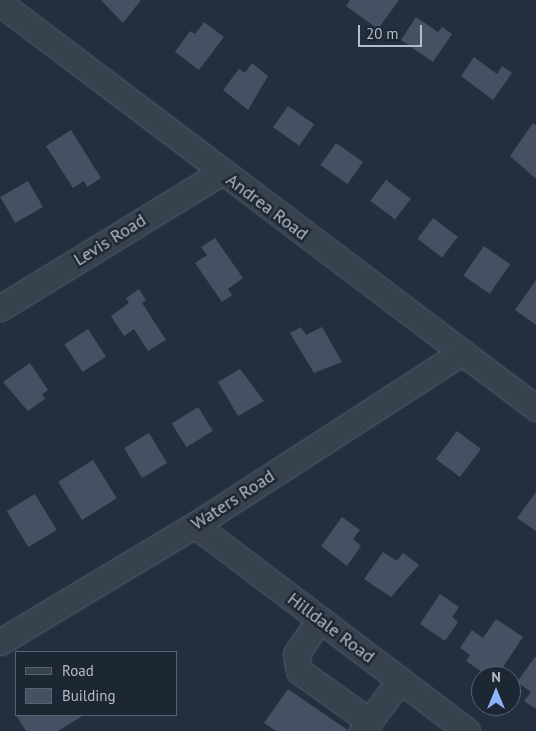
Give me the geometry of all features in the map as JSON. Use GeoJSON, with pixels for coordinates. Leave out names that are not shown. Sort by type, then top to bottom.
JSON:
{"type":"FeatureCollection","features":[{"type":"Feature","properties":{"kind":"street","name":"Andrea Road"},"geometry":{"type":"LineString","coordinates":[[0,3],[220,173],[536,408]]}},
{"type":"Feature","properties":{"kind":"street","name":"Levis Road"},"geometry":{"type":"LineString","coordinates":[[0,308],[220,173]]}},
{"type":"Feature","properties":{"kind":"street","name":"Waters Road"},"geometry":{"type":"LineString","coordinates":[[0,642],[195,524],[462,352]]}},
{"type":"Feature","properties":{"kind":"street","name":"Hilldale Road"},"geometry":{"type":"LineString","coordinates":[[195,524],[467,731]]}},
{"type":"Feature","properties":{"kind":"street"},"geometry":{"type":"LineString","coordinates":[[320,620],[296,654],[299,671],[366,726],[400,680]]}},
{"type":"Feature","properties":{"kind":"building"},"geometry":{"type":"Polygon","coordinates":[[[101,0],[141,0],[123,23],[101,0]]]}},
{"type":"Feature","properties":{"kind":"building"},"geometry":{"type":"Polygon","coordinates":[[[350,0],[399,0],[378,29],[346,6],[350,0]]]}},
{"type":"Feature","properties":{"kind":"building"},"geometry":{"type":"Polygon","coordinates":[[[416,17],[438,32],[442,27],[452,34],[433,62],[401,40],[416,17]]]}},
{"type":"Feature","properties":{"kind":"building"},"geometry":{"type":"Polygon","coordinates":[[[204,22],[224,37],[199,70],[175,52],[190,31],[195,34],[204,22]]]}},
{"type":"Feature","properties":{"kind":"building"},"geometry":{"type":"Polygon","coordinates":[[[474,57],[497,74],[502,66],[512,73],[493,100],[461,76],[474,57]]]}},
{"type":"Feature","properties":{"kind":"building"},"geometry":{"type":"Polygon","coordinates":[[[252,63],[268,76],[248,110],[223,90],[239,69],[245,73],[252,63]]]}},
{"type":"Feature","properties":{"kind":"building"},"geometry":{"type":"Polygon","coordinates":[[[288,106],[314,124],[299,146],[273,127],[288,106]]]}},
{"type":"Feature","properties":{"kind":"building"},"geometry":{"type":"Polygon","coordinates":[[[533,123],[536,125],[536,179],[510,156],[533,123]]]}},
{"type":"Feature","properties":{"kind":"building"},"geometry":{"type":"Polygon","coordinates":[[[71,130],[101,178],[87,187],[84,181],[73,188],[46,146],[71,130]]]}},
{"type":"Feature","properties":{"kind":"building"},"geometry":{"type":"Polygon","coordinates":[[[336,143],[363,162],[348,184],[321,165],[336,143]]]}},
{"type":"Feature","properties":{"kind":"building"},"geometry":{"type":"Polygon","coordinates":[[[386,180],[411,199],[395,219],[370,201],[386,180]]]}},
{"type":"Feature","properties":{"kind":"building"},"geometry":{"type":"Polygon","coordinates":[[[28,181],[43,207],[15,223],[0,197],[28,181]]]}},
{"type":"Feature","properties":{"kind":"building"},"geometry":{"type":"Polygon","coordinates":[[[433,218],[458,237],[442,257],[417,239],[433,218]]]}},
{"type":"Feature","properties":{"kind":"building"},"geometry":{"type":"Polygon","coordinates":[[[215,238],[243,278],[228,289],[232,295],[222,302],[195,263],[207,255],[201,247],[215,238]]]}},
{"type":"Feature","properties":{"kind":"building"},"geometry":{"type":"Polygon","coordinates":[[[484,246],[510,264],[490,294],[463,275],[484,246]]]}},
{"type":"Feature","properties":{"kind":"building"},"geometry":{"type":"Polygon","coordinates":[[[536,280],[536,325],[515,310],[536,280]]]}},
{"type":"Feature","properties":{"kind":"building"},"geometry":{"type":"Polygon","coordinates":[[[139,289],[146,300],[142,303],[166,340],[148,351],[134,329],[124,336],[111,316],[129,303],[126,298],[139,289]]]}},
{"type":"Feature","properties":{"kind":"building"},"geometry":{"type":"Polygon","coordinates":[[[301,327],[306,335],[322,327],[342,362],[314,373],[290,333],[301,327]]]}},
{"type":"Feature","properties":{"kind":"building"},"geometry":{"type":"Polygon","coordinates":[[[88,329],[106,357],[82,372],[65,344],[88,329]]]}},
{"type":"Feature","properties":{"kind":"building"},"geometry":{"type":"Polygon","coordinates":[[[30,363],[48,390],[42,394],[45,399],[28,411],[3,382],[30,363]]]}},
{"type":"Feature","properties":{"kind":"building"},"geometry":{"type":"Polygon","coordinates":[[[240,369],[264,401],[238,416],[218,382],[240,369]]]}},
{"type":"Feature","properties":{"kind":"building"},"geometry":{"type":"Polygon","coordinates":[[[198,407],[213,431],[187,447],[172,423],[198,407]]]}},
{"type":"Feature","properties":{"kind":"building"},"geometry":{"type":"Polygon","coordinates":[[[457,431],[481,449],[460,477],[436,459],[457,431]]]}},
{"type":"Feature","properties":{"kind":"building"},"geometry":{"type":"Polygon","coordinates":[[[149,433],[167,463],[142,478],[124,448],[149,433]]]}},
{"type":"Feature","properties":{"kind":"building"},"geometry":{"type":"Polygon","coordinates":[[[93,460],[117,498],[82,520],[58,482],[93,460]]]}},
{"type":"Feature","properties":{"kind":"building"},"geometry":{"type":"Polygon","coordinates":[[[536,492],[536,531],[517,518],[536,492]]]}},
{"type":"Feature","properties":{"kind":"building"},"geometry":{"type":"Polygon","coordinates":[[[35,494],[57,530],[28,547],[7,511],[35,494]]]}},
{"type":"Feature","properties":{"kind":"building"},"geometry":{"type":"Polygon","coordinates":[[[342,517],[360,530],[353,539],[361,546],[347,566],[321,546],[342,517]]]}},
{"type":"Feature","properties":{"kind":"building"},"geometry":{"type":"Polygon","coordinates":[[[383,552],[397,561],[403,553],[419,565],[391,597],[364,579],[383,552]]]}},
{"type":"Feature","properties":{"kind":"building"},"geometry":{"type":"Polygon","coordinates":[[[440,594],[459,607],[452,617],[458,622],[445,641],[420,624],[440,594]]]}},
{"type":"Feature","properties":{"kind":"building"},"geometry":{"type":"Polygon","coordinates":[[[496,619],[523,637],[504,666],[473,666],[466,661],[470,655],[460,648],[472,630],[483,638],[496,619]]]}},
{"type":"Feature","properties":{"kind":"building"},"geometry":{"type":"Polygon","coordinates":[[[535,657],[536,709],[524,701],[531,692],[521,685],[521,676],[535,657]]]}},
{"type":"Feature","properties":{"kind":"building"},"geometry":{"type":"Polygon","coordinates":[[[288,689],[349,731],[276,731],[264,723],[288,689]]]}},
{"type":"Feature","properties":{"kind":"building"},"geometry":{"type":"Polygon","coordinates":[[[17,716],[82,716],[58,731],[26,731],[17,716]]]}}]}
